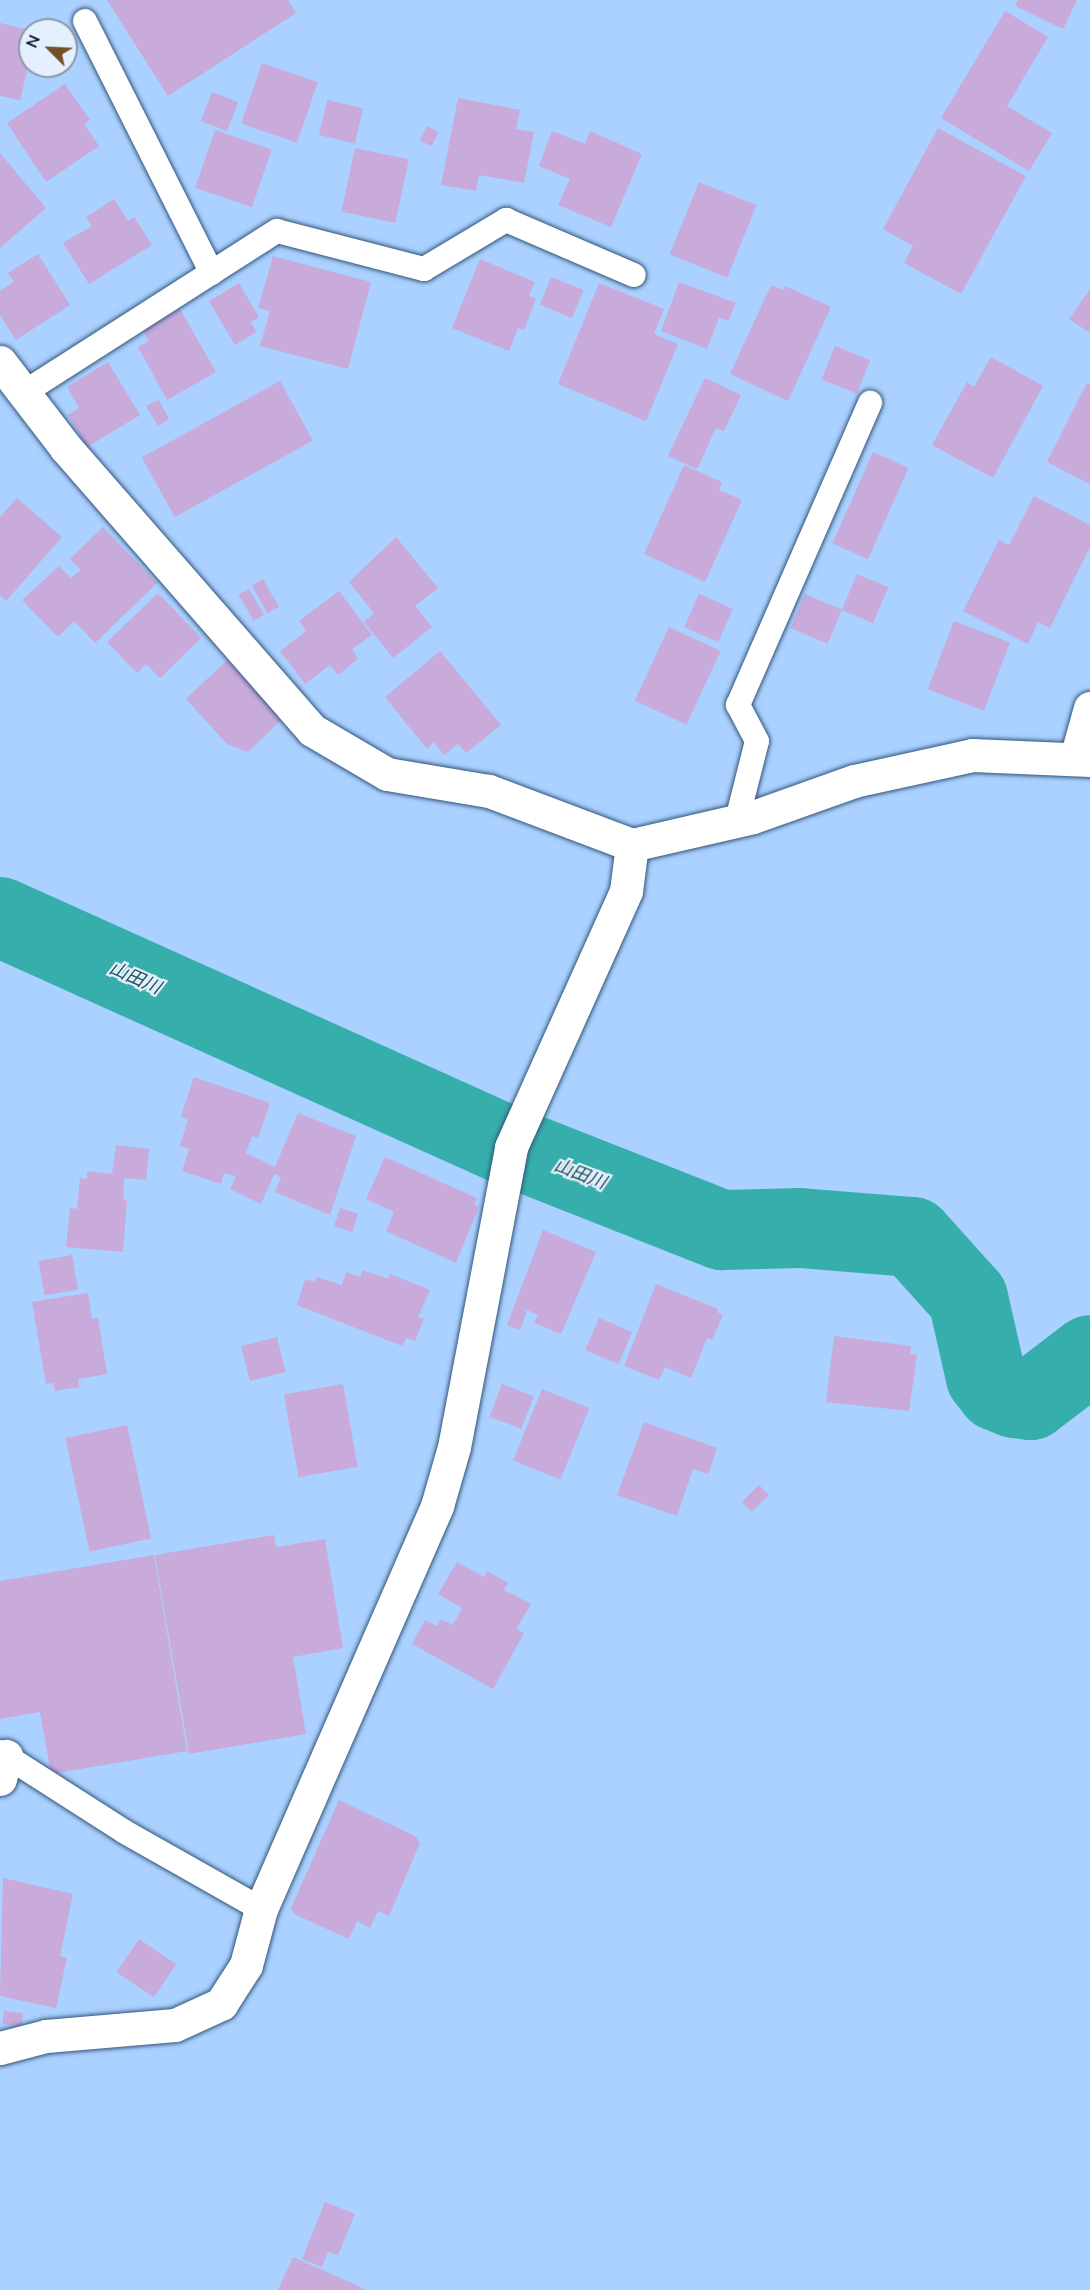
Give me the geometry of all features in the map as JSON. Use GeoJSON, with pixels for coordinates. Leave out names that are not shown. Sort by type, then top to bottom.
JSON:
{"type":"FeatureCollection","features":[{"type":"Feature","properties":{"kind":"street"},"geometry":{"type":"LineString","coordinates":[[0,362],[66,448],[312,730],[387,774],[489,791],[632,845],[737,820],[854,781],[972,755],[1083,759],[1090,708]]}},
{"type":"Feature","properties":{"kind":"street"},"geometry":{"type":"LineString","coordinates":[[0,2048],[46,2036],[175,2025],[221,2004],[246,1965],[261,1909],[437,1506],[454,1447],[511,1147],[627,891],[632,845]]}},
{"type":"Feature","properties":{"kind":"lane"},"geometry":{"type":"LineString","coordinates":[[85,21],[212,273]]}},
{"type":"Feature","properties":{"kind":"lane"},"geometry":{"type":"LineString","coordinates":[[25,392],[277,231],[424,268],[506,220],[634,275]]}},
{"type":"Feature","properties":{"kind":"lane"},"geometry":{"type":"LineString","coordinates":[[737,820],[757,741],[738,705],[870,404]]}},
{"type":"Feature","properties":{"kind":"lane"},"geometry":{"type":"LineString","coordinates":[[2,1762],[261,1909]]}},
{"type":"Feature","properties":{"kind":"building"},"geometry":{"type":"Polygon","coordinates":[[[107,0],[288,0],[296,13],[168,96],[107,0]]]}},
{"type":"Feature","properties":{"kind":"building"},"geometry":{"type":"Polygon","coordinates":[[[1018,0],[1077,0],[1063,29],[1015,6],[1018,0]]]}},
{"type":"Feature","properties":{"kind":"building"},"geometry":{"type":"Polygon","coordinates":[[[1005,11],[1048,37],[1007,106],[1052,133],[1029,171],[941,118],[1005,11]]]}},
{"type":"Feature","properties":{"kind":"building"},"geometry":{"type":"Polygon","coordinates":[[[0,23],[18,27],[18,78],[25,78],[20,100],[0,96],[0,23]]]}},
{"type":"Feature","properties":{"kind":"building"},"geometry":{"type":"Polygon","coordinates":[[[262,63],[318,82],[297,143],[241,124],[262,63]]]}},
{"type":"Feature","properties":{"kind":"building"},"geometry":{"type":"Polygon","coordinates":[[[65,84],[90,120],[84,124],[99,146],[46,182],[7,123],[65,84]]]}},
{"type":"Feature","properties":{"kind":"building"},"geometry":{"type":"Polygon","coordinates":[[[212,92],[238,102],[227,131],[201,121],[212,92]]]}},
{"type":"Feature","properties":{"kind":"building"},"geometry":{"type":"Polygon","coordinates":[[[458,98],[520,110],[516,129],[534,132],[524,183],[479,175],[476,191],[441,185],[458,98]]]}},
{"type":"Feature","properties":{"kind":"building"},"geometry":{"type":"Polygon","coordinates":[[[327,100],[363,108],[355,143],[319,135],[327,100]]]}},
{"type":"Feature","properties":{"kind":"building"},"geometry":{"type":"Polygon","coordinates":[[[427,126],[439,132],[431,146],[420,140],[427,126]]]}},
{"type":"Feature","properties":{"kind":"building"},"geometry":{"type":"Polygon","coordinates":[[[938,128],[1026,176],[961,294],[904,263],[913,246],[883,229],[938,128]]]}},
{"type":"Feature","properties":{"kind":"building"},"geometry":{"type":"Polygon","coordinates":[[[215,130],[272,150],[252,207],[195,188],[215,130]]]}},
{"type":"Feature","properties":{"kind":"building"},"geometry":{"type":"Polygon","coordinates":[[[552,131],[585,144],[590,131],[642,154],[611,227],[558,205],[570,179],[539,166],[552,131]]]}},
{"type":"Feature","properties":{"kind":"building"},"geometry":{"type":"Polygon","coordinates":[[[355,148],[409,159],[395,223],[341,212],[355,148]]]}},
{"type":"Feature","properties":{"kind":"building"},"geometry":{"type":"Polygon","coordinates":[[[0,153],[46,208],[0,248],[0,153]]]}},
{"type":"Feature","properties":{"kind":"building"},"geometry":{"type":"Polygon","coordinates":[[[699,182],[756,205],[727,278],[670,254],[699,182]]]}},
{"type":"Feature","properties":{"kind":"building"},"geometry":{"type":"Polygon","coordinates":[[[114,199],[128,221],[134,217],[152,245],[89,284],[63,243],[92,226],[86,217],[114,199]]]}},
{"type":"Feature","properties":{"kind":"building"},"geometry":{"type":"Polygon","coordinates":[[[38,254],[70,305],[16,340],[0,315],[0,291],[14,282],[8,273],[38,254]]]}},
{"type":"Feature","properties":{"kind":"building"},"geometry":{"type":"Polygon","coordinates":[[[273,256],[371,282],[348,369],[260,346],[270,311],[258,308],[273,256]]]}},
{"type":"Feature","properties":{"kind":"building"},"geometry":{"type":"Polygon","coordinates":[[[480,259],[535,282],[529,296],[536,299],[524,330],[518,328],[509,351],[452,328],[480,259]]]}},
{"type":"Feature","properties":{"kind":"building"},"geometry":{"type":"Polygon","coordinates":[[[551,277],[583,290],[572,318],[540,305],[551,277]]]}},
{"type":"Feature","properties":{"kind":"building"},"geometry":{"type":"Polygon","coordinates":[[[679,282],[736,303],[728,321],[719,318],[707,349],[661,331],[679,282]]]}},
{"type":"Feature","properties":{"kind":"building"},"geometry":{"type":"Polygon","coordinates":[[[239,283],[259,317],[251,322],[256,332],[235,345],[209,301],[239,283]]]}},
{"type":"Feature","properties":{"kind":"building"},"geometry":{"type":"Polygon","coordinates":[[[599,283],[664,309],[654,334],[678,344],[646,421],[558,384],[599,283]]]}},
{"type":"Feature","properties":{"kind":"building"},"geometry":{"type":"Polygon","coordinates":[[[771,285],[784,290],[785,286],[831,307],[788,401],[730,374],[771,285]]]}},
{"type":"Feature","properties":{"kind":"building"},"geometry":{"type":"Polygon","coordinates":[[[1090,289],[1090,333],[1069,319],[1090,289]]]}},
{"type":"Feature","properties":{"kind":"building"},"geometry":{"type":"Polygon","coordinates":[[[180,309],[216,372],[167,400],[138,347],[149,341],[143,331],[180,309]]]}},
{"type":"Feature","properties":{"kind":"building"},"geometry":{"type":"Polygon","coordinates":[[[835,346],[870,360],[857,394],[822,379],[835,346]]]}},
{"type":"Feature","properties":{"kind":"building"},"geometry":{"type":"Polygon","coordinates":[[[991,357],[1043,386],[993,478],[932,445],[967,382],[974,387],[991,357]]]}},
{"type":"Feature","properties":{"kind":"building"},"geometry":{"type":"Polygon","coordinates":[[[108,362],[140,415],[87,447],[68,415],[79,408],[67,387],[108,362]]]}},
{"type":"Feature","properties":{"kind":"building"},"geometry":{"type":"Polygon","coordinates":[[[705,378],[741,395],[724,431],[716,428],[697,469],[668,456],[705,378]]]}},
{"type":"Feature","properties":{"kind":"building"},"geometry":{"type":"Polygon","coordinates":[[[280,381],[313,440],[175,517],[142,458],[280,381]]]}},
{"type":"Feature","properties":{"kind":"building"},"geometry":{"type":"Polygon","coordinates":[[[1087,383],[1090,385],[1090,484],[1047,462],[1087,383]]]}},
{"type":"Feature","properties":{"kind":"building"},"geometry":{"type":"Polygon","coordinates":[[[159,400],[169,419],[158,426],[146,406],[159,400]]]}},
{"type":"Feature","properties":{"kind":"building"},"geometry":{"type":"Polygon","coordinates":[[[873,452],[909,468],[868,559],[832,543],[873,452]]]}},
{"type":"Feature","properties":{"kind":"building"},"geometry":{"type":"Polygon","coordinates":[[[684,465],[722,482],[719,490],[742,500],[705,582],[644,554],[684,465]]]}},
{"type":"Feature","properties":{"kind":"building"},"geometry":{"type":"Polygon","coordinates":[[[1034,496],[1090,525],[1090,547],[1050,628],[1038,622],[1028,644],[963,611],[999,540],[1009,545],[1034,496]]]}},
{"type":"Feature","properties":{"kind":"building"},"geometry":{"type":"Polygon","coordinates":[[[17,498],[62,537],[6,601],[0,595],[0,517],[17,498]]]}},
{"type":"Feature","properties":{"kind":"building"},"geometry":{"type":"Polygon","coordinates":[[[103,527],[157,583],[95,643],[74,621],[58,637],[22,600],[59,566],[71,578],[81,570],[70,559],[103,527]]]}},
{"type":"Feature","properties":{"kind":"building"},"geometry":{"type":"Polygon","coordinates":[[[396,537],[438,588],[415,606],[432,627],[393,658],[364,622],[374,613],[349,582],[396,537]]]}},
{"type":"Feature","properties":{"kind":"building"},"geometry":{"type":"Polygon","coordinates":[[[857,574],[888,587],[873,623],[842,610],[857,574]]]}},
{"type":"Feature","properties":{"kind":"building"},"geometry":{"type":"Polygon","coordinates":[[[263,579],[279,607],[268,613],[252,586],[263,579]]]}},
{"type":"Feature","properties":{"kind":"building"},"geometry":{"type":"Polygon","coordinates":[[[249,589],[264,615],[254,621],[239,595],[249,589]]]}},
{"type":"Feature","properties":{"kind":"building"},"geometry":{"type":"Polygon","coordinates":[[[339,591],[372,635],[352,649],[358,659],[338,675],[330,665],[305,684],[280,651],[306,631],[299,621],[339,591]]]}},
{"type":"Feature","properties":{"kind":"building"},"geometry":{"type":"Polygon","coordinates":[[[158,593],[201,638],[160,678],[146,664],[137,673],[107,642],[158,593]]]}},
{"type":"Feature","properties":{"kind":"building"},"geometry":{"type":"Polygon","coordinates":[[[699,594],[733,609],[718,642],[684,627],[699,594]]]}},
{"type":"Feature","properties":{"kind":"building"},"geometry":{"type":"Polygon","coordinates":[[[805,594],[842,610],[827,644],[791,628],[805,594]]]}},
{"type":"Feature","properties":{"kind":"building"},"geometry":{"type":"Polygon","coordinates":[[[954,621],[1010,643],[984,711],[928,689],[954,621]]]}},
{"type":"Feature","properties":{"kind":"building"},"geometry":{"type":"Polygon","coordinates":[[[669,627],[721,651],[686,725],[635,700],[669,627]]]}},
{"type":"Feature","properties":{"kind":"building"},"geometry":{"type":"Polygon","coordinates":[[[440,651],[501,725],[466,753],[458,744],[444,755],[434,742],[427,749],[385,697],[440,651]]]}},
{"type":"Feature","properties":{"kind":"building"},"geometry":{"type":"Polygon","coordinates":[[[227,660],[282,719],[248,752],[227,744],[186,699],[227,660]]]}},
{"type":"Feature","properties":{"kind":"building"},"geometry":{"type":"Polygon","coordinates":[[[194,1077],[270,1103],[258,1138],[252,1136],[246,1153],[275,1167],[298,1113],[356,1136],[330,1215],[275,1192],[281,1177],[274,1174],[261,1204],[230,1189],[236,1176],[224,1173],[221,1184],[182,1171],[189,1149],[180,1146],[188,1119],[181,1116],[194,1077]]]}},
{"type":"Feature","properties":{"kind":"building"},"geometry":{"type":"Polygon","coordinates":[[[116,1145],[149,1149],[146,1180],[124,1178],[123,1199],[127,1200],[123,1252],[66,1247],[70,1208],[77,1209],[80,1178],[87,1179],[87,1171],[112,1174],[116,1145]]]}},
{"type":"Feature","properties":{"kind":"building"},"geometry":{"type":"Polygon","coordinates":[[[385,1157],[477,1198],[474,1205],[479,1207],[456,1263],[386,1231],[394,1212],[366,1199],[385,1157]]]}},
{"type":"Feature","properties":{"kind":"building"},"geometry":{"type":"Polygon","coordinates":[[[340,1208],[358,1214],[352,1232],[334,1226],[340,1208]]]}},
{"type":"Feature","properties":{"kind":"building"},"geometry":{"type":"Polygon","coordinates":[[[543,1230],[596,1252],[561,1334],[534,1323],[538,1315],[518,1306],[527,1311],[520,1330],[507,1325],[543,1230]]]}},
{"type":"Feature","properties":{"kind":"building"},"geometry":{"type":"Polygon","coordinates":[[[72,1255],[78,1289],[45,1295],[39,1261],[72,1255]]]}},
{"type":"Feature","properties":{"kind":"building"},"geometry":{"type":"Polygon","coordinates":[[[363,1270],[388,1279],[390,1274],[430,1290],[418,1317],[424,1319],[415,1341],[406,1338],[402,1346],[297,1305],[305,1279],[314,1282],[317,1277],[342,1285],[346,1272],[360,1277],[363,1270]]]}},
{"type":"Feature","properties":{"kind":"building"},"geometry":{"type":"Polygon","coordinates":[[[656,1284],[718,1309],[717,1312],[723,1315],[712,1340],[707,1338],[691,1378],[665,1367],[659,1380],[624,1366],[656,1284]]]}},
{"type":"Feature","properties":{"kind":"building"},"geometry":{"type":"Polygon","coordinates":[[[88,1293],[92,1319],[98,1318],[107,1374],[78,1379],[79,1387],[55,1391],[53,1383],[46,1384],[32,1302],[88,1293]]]}},
{"type":"Feature","properties":{"kind":"building"},"geometry":{"type":"Polygon","coordinates":[[[599,1318],[632,1332],[618,1364],[585,1350],[599,1318]]]}},
{"type":"Feature","properties":{"kind":"building"},"geometry":{"type":"Polygon","coordinates":[[[834,1336],[911,1346],[910,1354],[917,1355],[909,1411],[826,1402],[834,1336]]]}},
{"type":"Feature","properties":{"kind":"building"},"geometry":{"type":"Polygon","coordinates":[[[277,1337],[286,1372],[250,1381],[241,1346],[277,1337]]]}},
{"type":"Feature","properties":{"kind":"building"},"geometry":{"type":"Polygon","coordinates":[[[343,1384],[358,1467],[298,1477],[284,1394],[343,1384]]]}},
{"type":"Feature","properties":{"kind":"building"},"geometry":{"type":"Polygon","coordinates":[[[502,1384],[534,1396],[521,1429],[489,1417],[502,1384]]]}},
{"type":"Feature","properties":{"kind":"building"},"geometry":{"type":"Polygon","coordinates":[[[542,1389],[589,1408],[560,1479],[513,1460],[542,1389]]]}},
{"type":"Feature","properties":{"kind":"building"},"geometry":{"type":"Polygon","coordinates":[[[644,1422],[717,1448],[708,1474],[693,1469],[677,1516],[617,1495],[644,1422]]]}},
{"type":"Feature","properties":{"kind":"building"},"geometry":{"type":"Polygon","coordinates":[[[127,1425],[151,1538],[89,1552],[65,1438],[127,1425]]]}},
{"type":"Feature","properties":{"kind":"building"},"geometry":{"type":"Polygon","coordinates":[[[759,1485],[769,1495],[752,1512],[742,1502],[759,1485]]]}},
{"type":"Feature","properties":{"kind":"building"},"geometry":{"type":"Polygon","coordinates":[[[274,1535],[276,1547],[325,1539],[343,1648],[293,1657],[306,1734],[189,1754],[155,1555],[274,1535]]]}},
{"type":"Feature","properties":{"kind":"building"},"geometry":{"type":"Polygon","coordinates":[[[154,1555],[187,1751],[51,1774],[40,1712],[0,1719],[0,1581],[154,1555]]]}},
{"type":"Feature","properties":{"kind":"building"},"geometry":{"type":"Polygon","coordinates":[[[457,1562],[484,1577],[487,1571],[508,1583],[504,1590],[531,1604],[516,1629],[524,1633],[493,1689],[412,1644],[425,1620],[437,1626],[441,1619],[453,1625],[462,1608],[438,1594],[457,1562]]]}},
{"type":"Feature","properties":{"kind":"building"},"geometry":{"type":"Polygon","coordinates":[[[339,1800],[415,1836],[420,1843],[389,1916],[378,1911],[370,1928],[357,1921],[349,1939],[294,1914],[291,1908],[339,1800]]]}},
{"type":"Feature","properties":{"kind":"building"},"geometry":{"type":"Polygon","coordinates":[[[3,1878],[73,1894],[60,1956],[67,1958],[56,2008],[0,1996],[3,1878]]]}},
{"type":"Feature","properties":{"kind":"building"},"geometry":{"type":"Polygon","coordinates":[[[139,1939],[176,1964],[154,1997],[117,1972],[139,1939]]]}},
{"type":"Feature","properties":{"kind":"building"},"geometry":{"type":"Polygon","coordinates":[[[4,2011],[23,2013],[22,2026],[3,2024],[4,2011]]]}},
{"type":"Feature","properties":{"kind":"building"},"geometry":{"type":"Polygon","coordinates":[[[325,2202],[355,2214],[338,2255],[328,2252],[322,2267],[302,2259],[325,2202]]]}},
{"type":"Feature","properties":{"kind":"building"},"geometry":{"type":"Polygon","coordinates":[[[293,2257],[367,2290],[278,2290],[293,2257]]]}},
{"type":"Feature","properties":{"kind":"waterway","name":"山田川"},"geometry":{"type":"LineString","coordinates":[[0,917],[511,1147],[722,1230],[800,1228],[913,1237],[968,1298],[986,1377],[997,1391],[1014,1398],[1031,1400],[1090,1355]]}}]}
